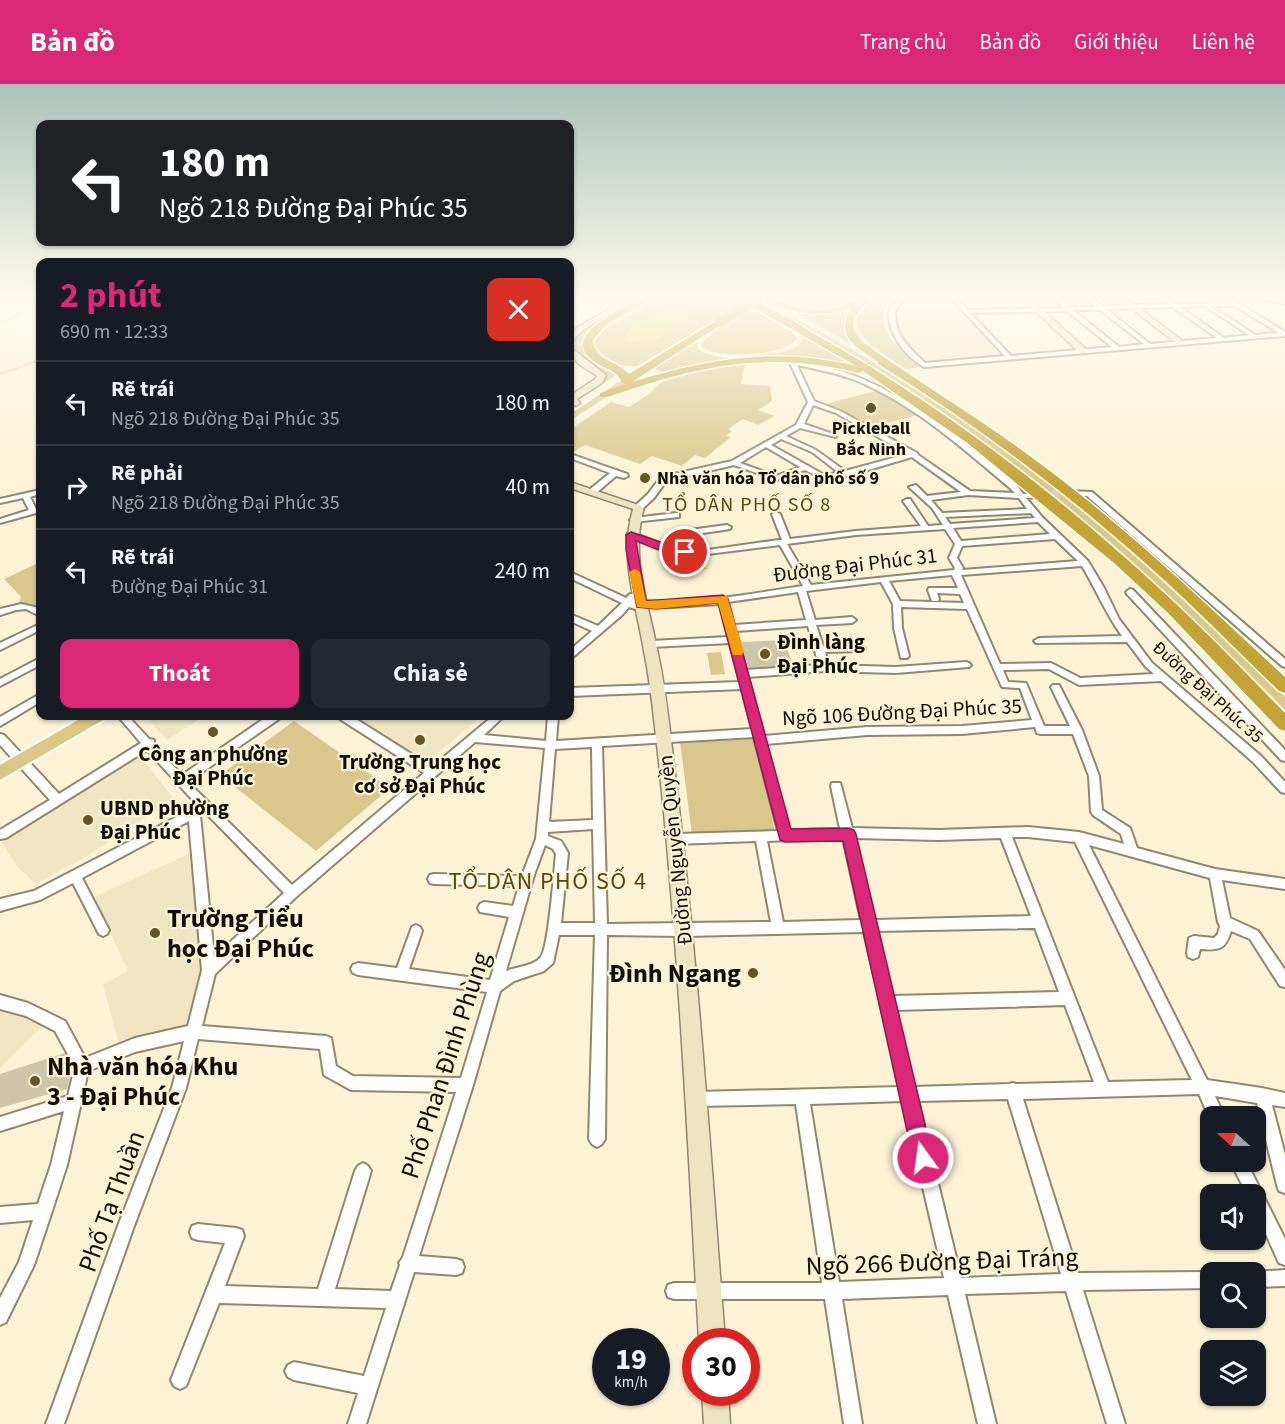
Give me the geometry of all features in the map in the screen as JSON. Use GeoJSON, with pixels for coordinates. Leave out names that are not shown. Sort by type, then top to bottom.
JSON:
{"type":"FeatureCollection","features":[{"type":"Feature","properties":{"kind":"highway"},"geometry":{"type":"LineString","coordinates":[[600,361],[623,372],[626,381],[658,361]]}},
{"type":"Feature","properties":{"kind":"highway"},"geometry":{"type":"LineString","coordinates":[[610,361],[628,369],[642,368],[656,361]]}},
{"type":"Feature","properties":{"kind":"highway"},"geometry":{"type":"LineString","coordinates":[[604,395],[664,375],[714,363],[736,361]]}},
{"type":"Feature","properties":{"kind":"highway"},"geometry":{"type":"LineString","coordinates":[[819,361],[867,374],[936,405]]}},
{"type":"Feature","properties":{"kind":"highway"},"geometry":{"type":"LineString","coordinates":[[855,361],[900,388],[936,405]]}},
{"type":"Feature","properties":{"kind":"highway"},"geometry":{"type":"LineString","coordinates":[[872,361],[936,405],[1050,478],[1184,590],[1285,687]]}},
{"type":"Feature","properties":{"kind":"highway"},"geometry":{"type":"LineString","coordinates":[[884,361],[919,382],[936,405],[1157,594],[1285,723]]}},
{"type":"Feature","properties":{"kind":"main road"},"geometry":{"type":"LineString","coordinates":[[574,415],[626,381]]}},
{"type":"Feature","properties":{"kind":"main road"},"geometry":{"type":"LineString","coordinates":[[0,773],[90,720]]}},
{"type":"Feature","properties":{"kind":"street"},"geometry":{"type":"LineString","coordinates":[[574,397],[602,376],[600,372],[581,361]]}},
{"type":"Feature","properties":{"kind":"street"},"geometry":{"type":"LineString","coordinates":[[920,361],[924,365],[971,361]]}},
{"type":"Feature","properties":{"kind":"street","name":"Đường Đại Phúc 35"},"geometry":{"type":"LineString","coordinates":[[811,402],[793,363],[836,370],[886,392],[934,424],[1013,486],[1040,520],[1085,563],[1100,588],[1114,620],[1149,665],[1257,759],[1285,789]]}},
{"type":"Feature","properties":{"kind":"street"},"geometry":{"type":"LineString","coordinates":[[635,521],[664,479],[734,463],[799,425],[811,402],[838,412],[915,454],[968,493]]}},
{"type":"Feature","properties":{"kind":"street"},"geometry":{"type":"LineString","coordinates":[[799,425],[834,436]]}},
{"type":"Feature","properties":{"kind":"street"},"geometry":{"type":"LineString","coordinates":[[780,436],[814,451],[845,474]]}},
{"type":"Feature","properties":{"kind":"street"},"geometry":{"type":"LineString","coordinates":[[765,444],[825,478],[915,454]]}},
{"type":"Feature","properties":{"kind":"street"},"geometry":{"type":"LineString","coordinates":[[574,458],[624,476]]}},
{"type":"Feature","properties":{"kind":"street"},"geometry":{"type":"LineString","coordinates":[[734,463],[776,478],[806,467]]}},
{"type":"Feature","properties":{"kind":"street"},"geometry":{"type":"LineString","coordinates":[[592,492],[615,473]]}},
{"type":"Feature","properties":{"kind":"street"},"geometry":{"type":"LineString","coordinates":[[574,486],[592,492],[674,551],[685,552],[708,552],[856,533],[1040,520]]}},
{"type":"Feature","properties":{"kind":"street"},"geometry":{"type":"LineString","coordinates":[[913,487],[926,498],[960,544]]}},
{"type":"Feature","properties":{"kind":"street"},"geometry":{"type":"LineString","coordinates":[[0,501],[36,493]]}},
{"type":"Feature","properties":{"kind":"street"},"geometry":{"type":"LineString","coordinates":[[926,498],[968,493],[1039,495]]}},
{"type":"Feature","properties":{"kind":"street"},"geometry":{"type":"LineString","coordinates":[[1071,493],[1089,494],[1285,664]]}},
{"type":"Feature","properties":{"kind":"street"},"geometry":{"type":"LineString","coordinates":[[0,521],[33,511],[27,498]]}},
{"type":"Feature","properties":{"kind":"street"},"geometry":{"type":"LineString","coordinates":[[907,501],[926,528]]}},
{"type":"Feature","properties":{"kind":"street"},"geometry":{"type":"LineString","coordinates":[[939,515],[1033,511]]}},
{"type":"Feature","properties":{"kind":"street"},"geometry":{"type":"LineString","coordinates":[[776,514],[804,589],[811,623],[825,668]]}},
{"type":"Feature","properties":{"kind":"street"},"geometry":{"type":"LineString","coordinates":[[635,521],[676,515]]}},
{"type":"Feature","properties":{"kind":"street","name":"Đường Nguyễn Quyền"},"geometry":{"type":"LineString","coordinates":[[635,521],[638,607],[651,644],[664,738],[684,930],[711,1328]]}},
{"type":"Feature","properties":{"kind":"street"},"geometry":{"type":"LineString","coordinates":[[685,552],[678,534],[727,527]]}},
{"type":"Feature","properties":{"kind":"street"},"geometry":{"type":"LineString","coordinates":[[960,544],[1057,536]]}},
{"type":"Feature","properties":{"kind":"street"},"geometry":{"type":"LineString","coordinates":[[960,544],[953,558],[959,568],[956,574],[996,667],[1005,686],[1023,685],[1038,723]]}},
{"type":"Feature","properties":{"kind":"street","name":"Đường Đại Phúc 31"},"geometry":{"type":"LineString","coordinates":[[638,607],[957,571],[1085,563]]}},
{"type":"Feature","properties":{"kind":"street"},"geometry":{"type":"LineString","coordinates":[[574,577],[638,607]]}},
{"type":"Feature","properties":{"kind":"street"},"geometry":{"type":"LineString","coordinates":[[884,579],[897,603],[898,628],[904,656]]}},
{"type":"Feature","properties":{"kind":"street"},"geometry":{"type":"LineString","coordinates":[[935,599],[932,590],[963,591]]}},
{"type":"Feature","properties":{"kind":"street"},"geometry":{"type":"LineString","coordinates":[[1130,592],[1285,757]]}},
{"type":"Feature","properties":{"kind":"street"},"geometry":{"type":"LineString","coordinates":[[723,599],[785,836]]}},
{"type":"Feature","properties":{"kind":"street"},"geometry":{"type":"LineString","coordinates":[[897,603],[970,606]]}},
{"type":"Feature","properties":{"kind":"street"},"geometry":{"type":"LineString","coordinates":[[0,612],[20,606],[36,610]]}},
{"type":"Feature","properties":{"kind":"street"},"geometry":{"type":"LineString","coordinates":[[574,651],[598,630],[638,607]]}},
{"type":"Feature","properties":{"kind":"street"},"geometry":{"type":"LineString","coordinates":[[574,618],[598,630]]}},
{"type":"Feature","properties":{"kind":"street"},"geometry":{"type":"LineString","coordinates":[[731,628],[852,620]]}},
{"type":"Feature","properties":{"kind":"street"},"geometry":{"type":"LineString","coordinates":[[0,646],[36,629]]}},
{"type":"Feature","properties":{"kind":"street"},"geometry":{"type":"LineString","coordinates":[[1039,641],[1129,639]]}},
{"type":"Feature","properties":{"kind":"street"},"geometry":{"type":"LineString","coordinates":[[651,644],[734,640]]}},
{"type":"Feature","properties":{"kind":"street"},"geometry":{"type":"LineString","coordinates":[[819,649],[860,648]]}},
{"type":"Feature","properties":{"kind":"street"},"geometry":{"type":"LineString","coordinates":[[0,682],[36,663]]}},
{"type":"Feature","properties":{"kind":"street"},"geometry":{"type":"LineString","coordinates":[[996,667],[1041,664],[1051,666],[1079,682],[1164,677]]}},
{"type":"Feature","properties":{"kind":"street"},"geometry":{"type":"LineString","coordinates":[[743,674],[825,668],[896,670],[966,665]]}},
{"type":"Feature","properties":{"kind":"street"},"geometry":{"type":"LineString","coordinates":[[574,692],[746,685]]}},
{"type":"Feature","properties":{"kind":"street"},"geometry":{"type":"LineString","coordinates":[[1056,687],[1077,730],[1094,776],[1097,812],[1126,831],[1133,853]]}},
{"type":"Feature","properties":{"kind":"street"},"geometry":{"type":"LineString","coordinates":[[0,722],[36,700]]}},
{"type":"Feature","properties":{"kind":"street"},"geometry":{"type":"LineString","coordinates":[[127,720],[150,743],[181,781],[200,810],[292,893]]}},
{"type":"Feature","properties":{"kind":"street"},"geometry":{"type":"LineString","coordinates":[[181,781],[269,720]]}},
{"type":"Feature","properties":{"kind":"street"},"geometry":{"type":"LineString","coordinates":[[350,720],[432,773]]}},
{"type":"Feature","properties":{"kind":"street"},"geometry":{"type":"LineString","coordinates":[[208,970],[292,893],[494,720]]}},
{"type":"Feature","properties":{"kind":"street","name":"Phố Phan Đình Phùng"},"geometry":{"type":"LineString","coordinates":[[357,1424],[466,1085],[526,881],[543,833],[553,720]]}},
{"type":"Feature","properties":{"kind":"street","name":"Ngõ 106 Đường Đại Phúc 35"},"geometry":{"type":"LineString","coordinates":[[473,738],[551,745],[664,738],[962,729],[1038,723],[1041,730],[1077,730]]}},
{"type":"Feature","properties":{"kind":"street"},"geometry":{"type":"LineString","coordinates":[[0,738],[58,801]]}},
{"type":"Feature","properties":{"kind":"street"},"geometry":{"type":"LineString","coordinates":[[2,835],[150,743]]}},
{"type":"Feature","properties":{"kind":"street"},"geometry":{"type":"LineString","coordinates":[[597,743],[602,929],[597,1139]]}},
{"type":"Feature","properties":{"kind":"street"},"geometry":{"type":"LineString","coordinates":[[836,786],[987,1424]]}},
{"type":"Feature","properties":{"kind":"street"},"geometry":{"type":"LineString","coordinates":[[0,905],[36,896],[200,810]]}},
{"type":"Feature","properties":{"kind":"street","name":"Phố Tạ Thuần"},"geometry":{"type":"LineString","coordinates":[[55,1424],[179,1088],[208,970],[200,810]]}},
{"type":"Feature","properties":{"kind":"street"},"geometry":{"type":"LineString","coordinates":[[543,833],[600,824]]}},
{"type":"Feature","properties":{"kind":"street"},"geometry":{"type":"LineString","coordinates":[[675,839],[1028,832],[1079,837],[1215,874],[1285,884]]}},
{"type":"Feature","properties":{"kind":"street"},"geometry":{"type":"LineString","coordinates":[[358,969],[495,987],[510,976],[544,964],[550,953],[554,929],[562,854],[557,845],[543,833]]}},
{"type":"Feature","properties":{"kind":"street"},"geometry":{"type":"LineString","coordinates":[[1005,834],[1104,1089]]}},
{"type":"Feature","properties":{"kind":"street"},"geometry":{"type":"LineString","coordinates":[[761,837],[778,928]]}},
{"type":"Feature","properties":{"kind":"street"},"geometry":{"type":"LineString","coordinates":[[1079,837],[1212,1106]]}},
{"type":"Feature","properties":{"kind":"street"},"geometry":{"type":"LineString","coordinates":[[1215,874],[1223,919],[1227,924],[1254,935],[1285,981]]}},
{"type":"Feature","properties":{"kind":"street"},"geometry":{"type":"LineString","coordinates":[[75,875],[103,930]]}},
{"type":"Feature","properties":{"kind":"street"},"geometry":{"type":"LineString","coordinates":[[434,879],[526,881]]}},
{"type":"Feature","properties":{"kind":"street"},"geometry":{"type":"LineString","coordinates":[[484,908],[518,912]]}},
{"type":"Feature","properties":{"kind":"street"},"geometry":{"type":"LineString","coordinates":[[554,929],[684,930],[1038,922]]}},
{"type":"Feature","properties":{"kind":"street"},"geometry":{"type":"LineString","coordinates":[[1193,953],[1194,942],[1216,944],[1223,938],[1227,924]]}},
{"type":"Feature","properties":{"kind":"street"},"geometry":{"type":"LineString","coordinates":[[400,975],[416,931]]}},
{"type":"Feature","properties":{"kind":"street"},"geometry":{"type":"LineString","coordinates":[[889,1004],[1069,998]]}},
{"type":"Feature","properties":{"kind":"street"},"geometry":{"type":"LineString","coordinates":[[0,1002],[28,1010],[60,1026],[82,1066],[59,1165],[44,1211],[26,1265],[7,1291],[0,1316]]}},
{"type":"Feature","properties":{"kind":"street"},"geometry":{"type":"LineString","coordinates":[[82,1066],[135,1045],[193,1032],[326,1043],[328,1070],[351,1083],[466,1085]]}},
{"type":"Feature","properties":{"kind":"street"},"geometry":{"type":"LineString","coordinates":[[696,1099],[1203,1087],[1285,1100]]}},
{"type":"Feature","properties":{"kind":"street"},"geometry":{"type":"LineString","coordinates":[[1013,1090],[1116,1424]]}},
{"type":"Feature","properties":{"kind":"street"},"geometry":{"type":"LineString","coordinates":[[1262,1095],[1284,1179]]}},
{"type":"Feature","properties":{"kind":"street"},"geometry":{"type":"LineString","coordinates":[[802,1097],[853,1424]]}},
{"type":"Feature","properties":{"kind":"street"},"geometry":{"type":"LineString","coordinates":[[0,1124],[74,1101]]}},
{"type":"Feature","properties":{"kind":"street"},"geometry":{"type":"LineString","coordinates":[[324,1296],[363,1171]]}},
{"type":"Feature","properties":{"kind":"street"},"geometry":{"type":"LineString","coordinates":[[0,1215],[44,1211]]}},
{"type":"Feature","properties":{"kind":"street"},"geometry":{"type":"LineString","coordinates":[[1266,1218],[1285,1257]]}},
{"type":"Feature","properties":{"kind":"street"},"geometry":{"type":"LineString","coordinates":[[180,1380],[236,1236],[198,1232]]}},
{"type":"Feature","properties":{"kind":"street"},"geometry":{"type":"LineString","coordinates":[[407,1263],[456,1267]]}},
{"type":"Feature","properties":{"kind":"street"},"geometry":{"type":"LineString","coordinates":[[1266,1279],[1285,1278]]}},
{"type":"Feature","properties":{"kind":"street","name":"Ngõ 266 Đường Đại Tráng"},"geometry":{"type":"LineString","coordinates":[[674,1291],[833,1291],[1071,1282],[1200,1280]]}},
{"type":"Feature","properties":{"kind":"street"},"geometry":{"type":"LineString","coordinates":[[213,1294],[395,1300]]}},
{"type":"Feature","properties":{"kind":"street"},"geometry":{"type":"LineString","coordinates":[[294,1371],[370,1386]]}},
{"type":"Feature","properties":{"kind":"street"},"geometry":{"type":"LineString","coordinates":[[716,1406],[717,1424]]}},
{"type":"Feature","properties":{"kind":"shaded area"},"geometry":{"type":"Polygon","coordinates":[[[586,361],[603,361],[615,372],[615,376],[576,401],[576,396],[604,374],[586,361]]]}},
{"type":"Feature","properties":{"kind":"shaded area"},"geometry":{"type":"Polygon","coordinates":[[[610,361],[646,361],[637,366],[610,361]]]}},
{"type":"Feature","properties":{"kind":"shaded area"},"geometry":{"type":"Polygon","coordinates":[[[664,361],[724,361],[666,373],[652,368],[664,361]]]}},
{"type":"Feature","properties":{"kind":"shaded area"},"geometry":{"type":"Polygon","coordinates":[[[746,361],[741,384],[770,386],[772,401],[758,410],[775,416],[758,425],[743,419],[728,429],[732,431],[726,436],[731,437],[705,458],[695,455],[682,466],[652,456],[640,464],[585,445],[574,452],[574,427],[611,402],[629,407],[651,393],[671,376],[746,361]]]}},
{"type":"Feature","properties":{"kind":"shaded area"},"geometry":{"type":"Polygon","coordinates":[[[824,361],[848,361],[873,375],[824,361]]]}},
{"type":"Feature","properties":{"kind":"shaded area"},"geometry":{"type":"Polygon","coordinates":[[[864,361],[870,361],[942,405],[1077,507],[1163,580],[1285,697],[1285,710],[1231,656],[1076,515],[973,434],[864,361]]]}},
{"type":"Feature","properties":{"kind":"shaded area"},"geometry":{"type":"Polygon","coordinates":[[[893,361],[912,361],[919,367],[907,369],[893,361]]]}},
{"type":"Feature","properties":{"kind":"shaded area","name":"Pickleball Bắc Ninh"},"geometry":{"type":"Polygon","coordinates":[[[879,390],[918,415],[872,427],[826,404],[879,390]]]}},
{"type":"Feature","properties":{"kind":"shaded area"},"geometry":{"type":"Polygon","coordinates":[[[683,553],[705,553],[707,569],[687,571],[683,553]]]}},
{"type":"Feature","properties":{"kind":"shaded area"},"geometry":{"type":"Polygon","coordinates":[[[36,564],[36,606],[19,603],[21,597],[4,579],[36,564]]]}},
{"type":"Feature","properties":{"kind":"shaded area"},"geometry":{"type":"Polygon","coordinates":[[[721,652],[725,674],[711,675],[707,653],[721,652]]]}},
{"type":"Feature","properties":{"kind":"shaded area"},"geometry":{"type":"Polygon","coordinates":[[[149,720],[198,720],[167,740],[149,720]]]}},
{"type":"Feature","properties":{"kind":"shaded area","name":"Trường Trung học cơ sở Đại Phúc"},"geometry":{"type":"Polygon","coordinates":[[[357,720],[476,720],[425,764],[357,720]]]}},
{"type":"Feature","properties":{"kind":"shaded area"},"geometry":{"type":"Polygon","coordinates":[[[294,721],[390,788],[316,851],[220,775],[294,721]]]}},
{"type":"Feature","properties":{"kind":"shaded area"},"geometry":{"type":"Polygon","coordinates":[[[749,738],[755,740],[757,744],[775,832],[692,835],[680,741],[749,738]]]}},
{"type":"Feature","properties":{"kind":"shaded area","name":"UBND phường Đại Phúc"},"geometry":{"type":"Polygon","coordinates":[[[141,757],[174,799],[87,856],[36,884],[16,865],[1,841],[131,760],[141,757]]]}},
{"type":"Feature","properties":{"kind":"shaded area","name":"Trường Tiểu học Đại Phúc"},"geometry":{"type":"Polygon","coordinates":[[[195,851],[201,951],[199,988],[190,1029],[120,1049],[103,984],[128,971],[94,897],[195,851]]]}},
{"type":"Feature","properties":{"kind":"shaded area"},"geometry":{"type":"Polygon","coordinates":[[[2,1007],[46,1022],[0,1068],[0,1009],[2,1007]]]}},
{"type":"Feature","properties":{"kind":"building","name":"Đình làng Đại Phúc"},"geometry":{"type":"Polygon","coordinates":[[[784,640],[793,665],[748,668],[741,642],[784,640]]]}},
{"type":"Feature","properties":{"kind":"building","name":"Nhà văn hóa Khu 3 - Đại Phúc"},"geometry":{"type":"Polygon","coordinates":[[[65,1053],[70,1077],[67,1089],[0,1108],[0,1074],[65,1053]]]}},
{"type":"Feature","properties":{"kind":"waterway"},"geometry":{"type":"LineString","coordinates":[[0,374],[36,361]]}},
{"type":"Feature","properties":{"kind":"tunnel"},"geometry":{"type":"LineString","coordinates":[[1039,495],[1071,493]]}},
{"type":"Feature","properties":{"kind":"slow traffic"},"geometry":{"type":"LineString","coordinates":[[635,572],[641,604],[656,605],[723,599],[738,652]]}},
{"type":"Feature","properties":{"kind":"place","name":"Pickleball Bắc Ninh"},"geometry":{"type":"Point","coordinates":[871,408]}},
{"type":"Feature","properties":{"kind":"place","name":"Nhà văn hóa Tổ dân phố số 9"},"geometry":{"type":"Point","coordinates":[645,478]}},
{"type":"Feature","properties":{"kind":"place","name":"Đình làng Đại Phúc"},"geometry":{"type":"Point","coordinates":[765,654]}},
{"type":"Feature","properties":{"kind":"place","name":"Công an phường Đại Phúc"},"geometry":{"type":"Point","coordinates":[213,732]}},
{"type":"Feature","properties":{"kind":"place","name":"Trường Trung học cơ sở Đại Phúc"},"geometry":{"type":"Point","coordinates":[420,740]}},
{"type":"Feature","properties":{"kind":"place","name":"UBND phường Đại Phúc"},"geometry":{"type":"Point","coordinates":[88,820]}},
{"type":"Feature","properties":{"kind":"place","name":"Trường Tiểu học Đại Phúc"},"geometry":{"type":"Point","coordinates":[155,933]}},
{"type":"Feature","properties":{"kind":"place","name":"Đình Ngang"},"geometry":{"type":"Point","coordinates":[753,973]}},
{"type":"Feature","properties":{"kind":"place","name":"Nhà văn hóa Khu 3 - Đại Phúc"},"geometry":{"type":"Point","coordinates":[35,1081]}},
{"type":"Feature","properties":{"kind":"district","name":"TỔ DÂN PHỐ SỐ 8"},"geometry":{"type":"Point","coordinates":[747,504]}},
{"type":"Feature","properties":{"kind":"district","name":"TỔ DÂN PHỐ SỐ 4"},"geometry":{"type":"Point","coordinates":[548,881]}},
{"type":"Feature","properties":{"kind":"route"},"geometry":{"type":"LineString","coordinates":[[685,552],[674,551],[631,535],[631,550],[641,604],[656,605],[723,599],[785,836],[849,834],[923,1158]]}}]}
